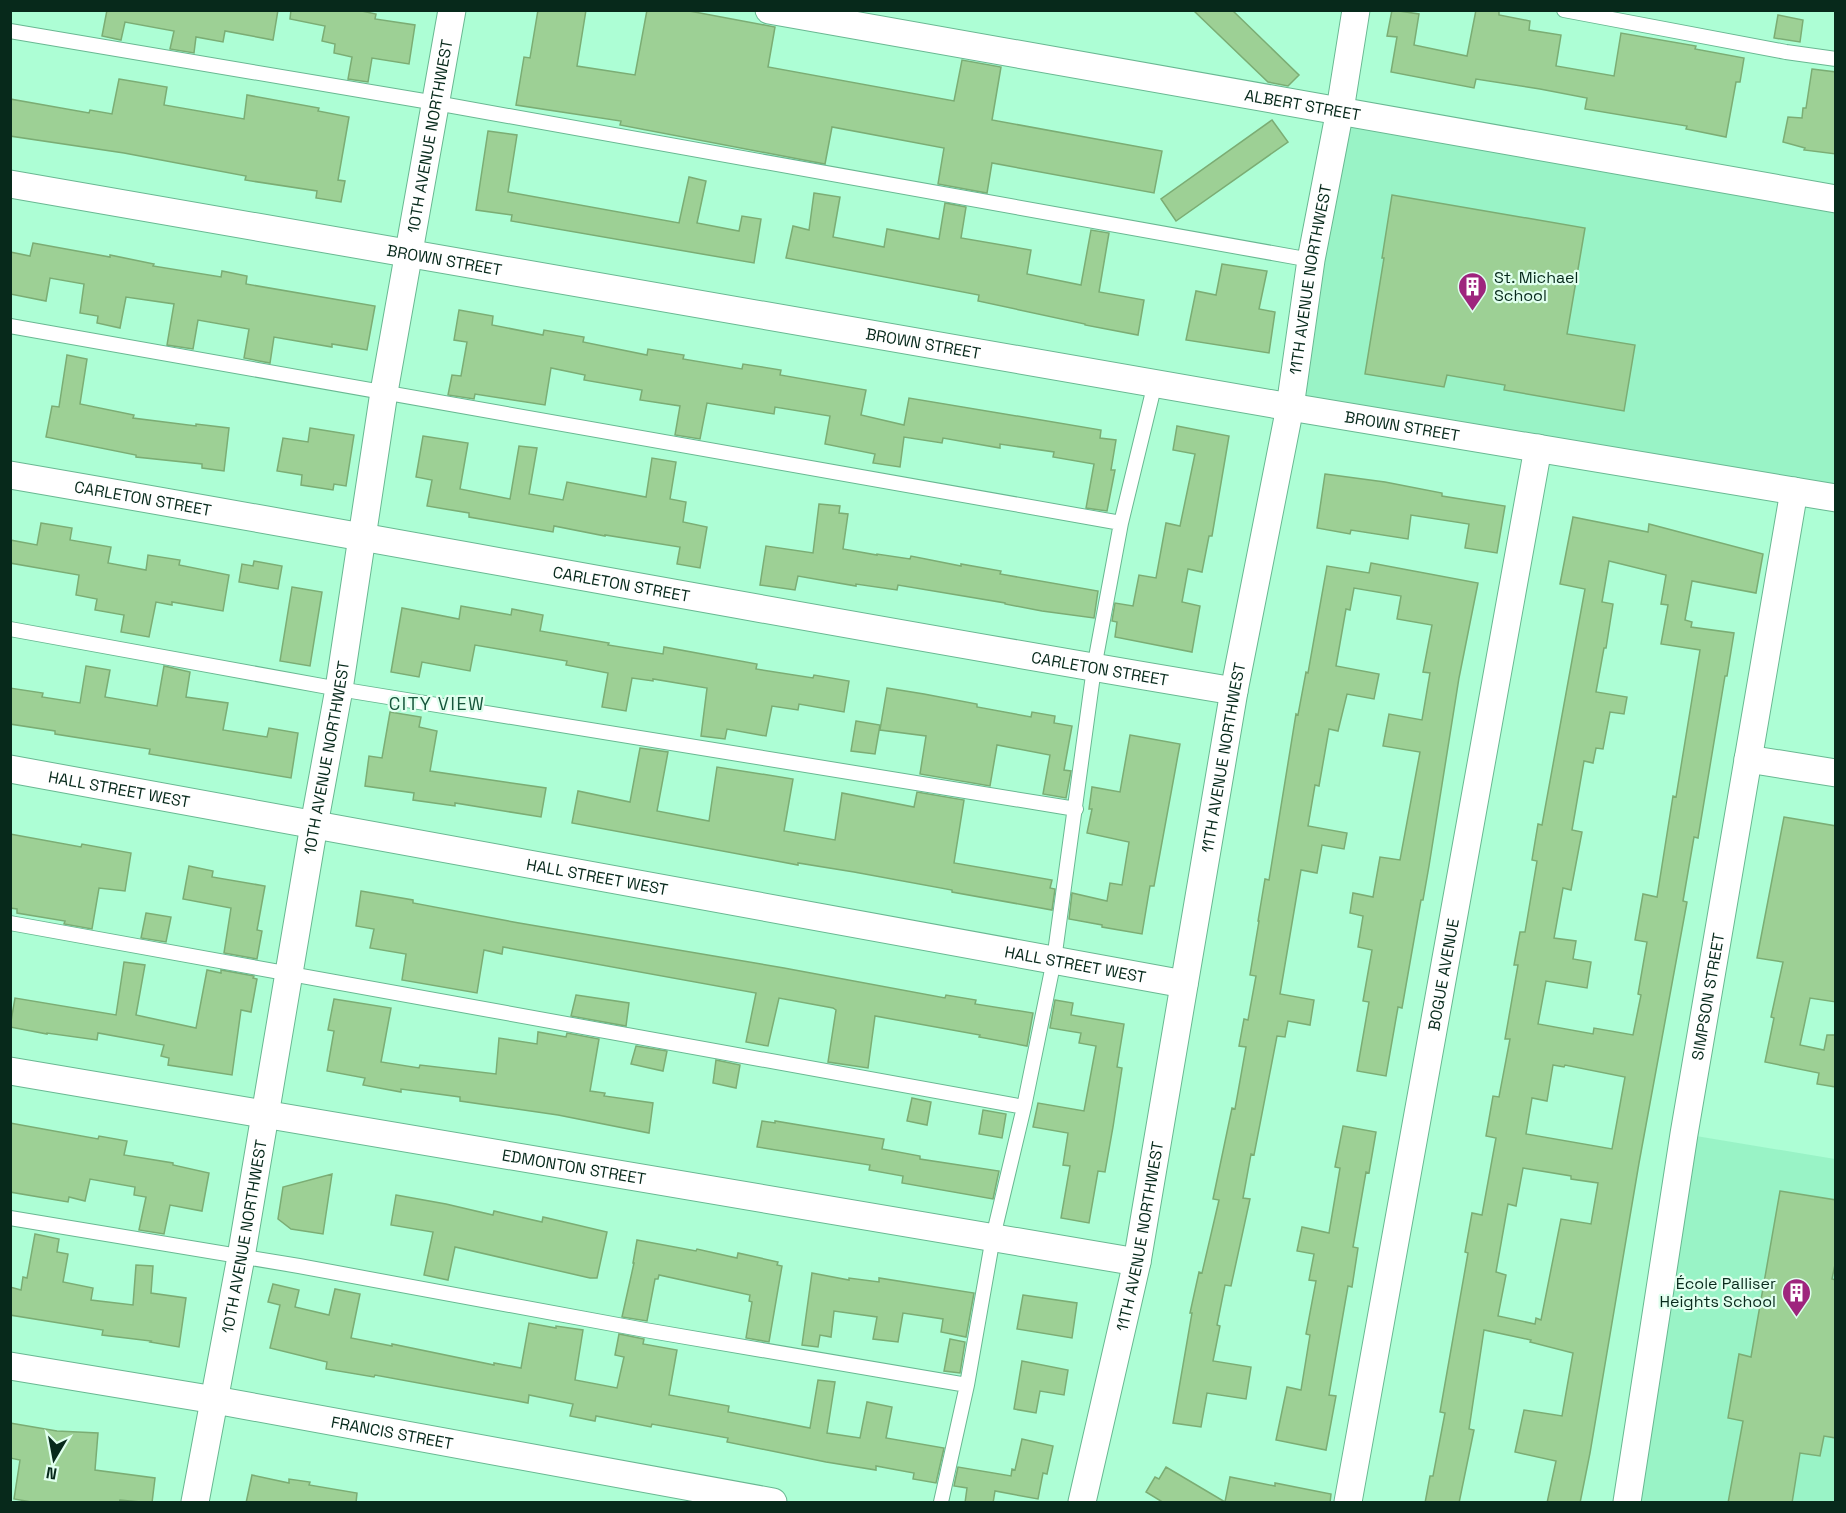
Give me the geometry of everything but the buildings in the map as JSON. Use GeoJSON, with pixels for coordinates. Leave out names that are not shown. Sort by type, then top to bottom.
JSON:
{"type":"FeatureCollection","features":[{"type":"Feature","properties":{"kind":"street","name":"10TH AVENUE NORTHWEST"},"geometry":{"type":"LineString","coordinates":[[195,1503],[266,1114],[288,973],[339,689],[384,392],[452,10]]}},
{"type":"Feature","properties":{"kind":"street","name":"ALBERT STREET"},"geometry":{"type":"LineString","coordinates":[[769,10],[1836,199]]}},
{"type":"Feature","properties":{"kind":"street","name":"11TH AVENUE NORTHWEST"},"geometry":{"type":"LineString","coordinates":[[1082,1503],[1137,1262],[1234,691],[1290,407],[1311,260],[1340,110],[1356,10]]}},
{"type":"Feature","properties":{"kind":"street","name":"BROWN STREET"},"geometry":{"type":"LineString","coordinates":[[10,184],[1290,407],[1836,498]]}},
{"type":"Feature","properties":{"kind":"street","name":"BOGUE AVENUE"},"geometry":{"type":"LineString","coordinates":[[1348,1503],[1538,448]]}},
{"type":"Feature","properties":{"kind":"street","name":"CARLETON STREET"},"geometry":{"type":"LineString","coordinates":[[10,474],[1234,691]]}},
{"type":"Feature","properties":{"kind":"street","name":"SIMPSON STREET"},"geometry":{"type":"LineString","coordinates":[[1627,1503],[1684,1134],[1794,491]]}},
{"type":"Feature","properties":{"kind":"street"},"geometry":{"type":"LineString","coordinates":[[1748,759],[1836,773]]}},
{"type":"Feature","properties":{"kind":"street","name":"HALL STREET WEST"},"geometry":{"type":"LineString","coordinates":[[10,768],[1184,984]]}},
{"type":"Feature","properties":{"kind":"street","name":"EDMONTON STREET"},"geometry":{"type":"LineString","coordinates":[[10,1071],[1137,1262]]}},
{"type":"Feature","properties":{"kind":"street","name":"FRANCIS STREET"},"geometry":{"type":"LineString","coordinates":[[10,1366],[215,1400],[773,1503]]}},
{"type":"Feature","properties":{"kind":"lane"},"geometry":{"type":"LineString","coordinates":[[1564,10],[1786,52],[1836,59]]}},
{"type":"Feature","properties":{"kind":"lane"},"geometry":{"type":"LineString","coordinates":[[10,32],[436,103],[1311,260]]}},
{"type":"Feature","properties":{"kind":"lane"},"geometry":{"type":"LineString","coordinates":[[10,326],[1121,523]]}},
{"type":"Feature","properties":{"kind":"lane"},"geometry":{"type":"LineString","coordinates":[[941,1503],[967,1385],[993,1237],[1024,1107],[1054,960],[1094,668],[1121,523],[1155,382]]}},
{"type":"Feature","properties":{"kind":"lane"},"geometry":{"type":"LineString","coordinates":[[10,629],[339,689],[1076,809]]}},
{"type":"Feature","properties":{"kind":"lane"},"geometry":{"type":"LineString","coordinates":[[10,923],[1024,1107]]}},
{"type":"Feature","properties":{"kind":"lane"},"geometry":{"type":"LineString","coordinates":[[10,1218],[967,1385]]}},
{"type":"Feature","properties":{"kind":"shaded area"},"geometry":{"type":"Polygon","coordinates":[[[1340,110],[1835,199],[1835,498],[1290,407],[1340,110]]]}},
{"type":"Feature","properties":{"kind":"shaded area"},"geometry":{"type":"Polygon","coordinates":[[[1684,1134],[1835,1159],[1835,1502],[1627,1502],[1684,1134]]]}},
{"type":"Feature","properties":{"kind":"place","name":"St. Michael School"},"geometry":{"type":"Point","coordinates":[1473,312]}},
{"type":"Feature","properties":{"kind":"place","name":"École Palliser Heights School"},"geometry":{"type":"Point","coordinates":[1797,1318]}},
{"type":"Feature","properties":{"kind":"district","name":"CITY VIEW"},"geometry":{"type":"Point","coordinates":[437,704]}}]}
